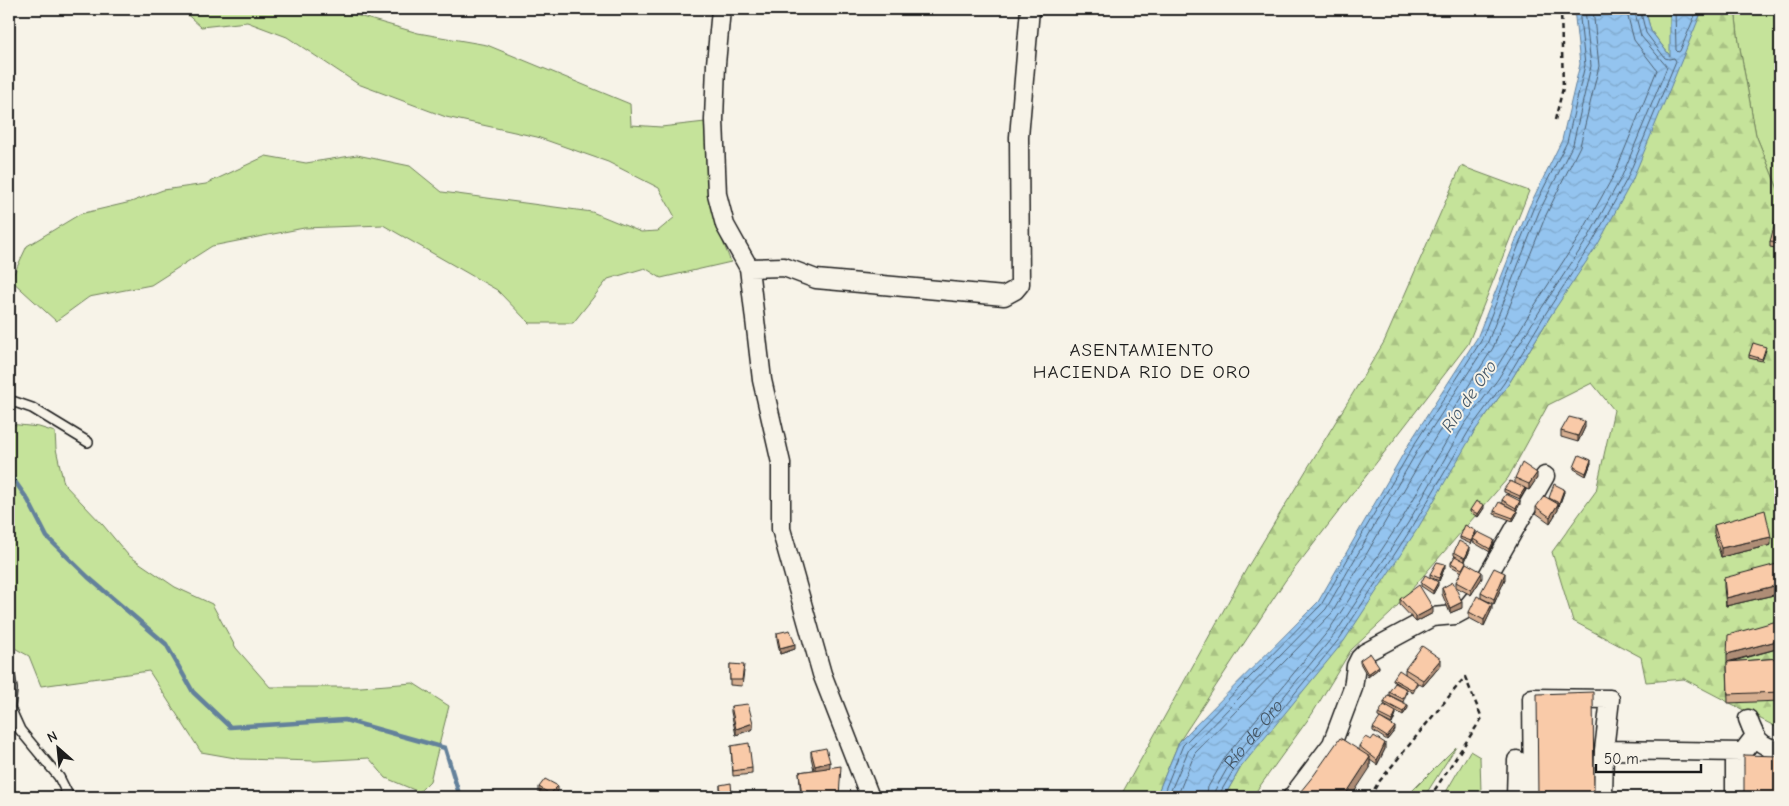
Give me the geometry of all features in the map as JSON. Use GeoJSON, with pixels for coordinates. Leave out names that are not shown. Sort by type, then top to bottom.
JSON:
{"type":"FeatureCollection","features":[{"type":"Feature","properties":{"kind":"street"},"geometry":{"type":"LineString","coordinates":[[721,9],[716,64],[715,110],[717,194],[725,225],[749,268],[762,380],[781,463],[780,526],[822,674],[870,797]]}},
{"type":"Feature","properties":{"kind":"street"},"geometry":{"type":"LineString","coordinates":[[749,268],[784,267],[816,279],[1004,296],[1015,290],[1020,284],[1019,137],[1030,9]]}},
{"type":"Feature","properties":{"kind":"street"},"geometry":{"type":"LineString","coordinates":[[1292,797],[1332,744],[1353,688],[1356,666],[1360,658],[1365,653],[1432,617],[1455,615],[1466,609],[1475,598],[1545,476]]}},
{"type":"Feature","properties":{"kind":"street"},"geometry":{"type":"LineString","coordinates":[[1534,797],[1532,698],[1610,699],[1604,750],[1603,797]]}},
{"type":"Feature","properties":{"kind":"street"},"geometry":{"type":"LineString","coordinates":[[1748,720],[1754,736],[1761,743],[1772,749],[1780,750]]}},
{"type":"Feature","properties":{"kind":"street"},"geometry":{"type":"LineString","coordinates":[[1735,797],[1754,736]]}},
{"type":"Feature","properties":{"kind":"street"},"geometry":{"type":"LineString","coordinates":[[1604,750],[1780,762]]}},
{"type":"Feature","properties":{"kind":"street"},"geometry":{"type":"LineString","coordinates":[[1516,797],[1517,760]]}},
{"type":"Feature","properties":{"kind":"lane"},"geometry":{"type":"LineString","coordinates":[[9,400],[32,408],[88,442]]}},
{"type":"Feature","properties":{"kind":"lane"},"geometry":{"type":"LineString","coordinates":[[9,670],[12,689],[10,708],[20,730],[59,777],[68,797]]}},
{"type":"Feature","properties":{"kind":"path"},"geometry":{"type":"LineString","coordinates":[[1555,120],[1564,88],[1561,9]]}},
{"type":"Feature","properties":{"kind":"path"},"geometry":{"type":"LineString","coordinates":[[1370,797],[1378,783],[1465,677],[1482,718],[1430,797]]}},
{"type":"Feature","properties":{"kind":"green space"},"geometry":{"type":"Polygon","coordinates":[[[181,9],[334,9],[418,33],[487,45],[630,104],[631,125],[661,127],[714,121],[717,227],[731,262],[661,278],[645,268],[608,279],[573,323],[529,323],[497,290],[383,225],[304,228],[212,246],[151,285],[89,297],[56,321],[11,280],[27,246],[80,214],[131,202],[163,190],[206,184],[266,156],[306,163],[357,155],[410,166],[442,192],[592,212],[641,232],[658,231],[675,217],[659,188],[608,162],[537,137],[446,117],[358,84],[287,37],[247,22],[201,27],[181,9]]]}},
{"type":"Feature","properties":{"kind":"green space"},"geometry":{"type":"Polygon","coordinates":[[[1645,9],[1670,9],[1671,57],[1651,31],[1645,9]]]}},
{"type":"Feature","properties":{"kind":"green space"},"geometry":{"type":"Polygon","coordinates":[[[1701,9],[1735,9],[1739,43],[1756,135],[1780,194],[1780,729],[1684,679],[1646,682],[1641,657],[1573,621],[1552,552],[1596,491],[1614,410],[1592,383],[1548,405],[1508,478],[1391,613],[1351,650],[1312,714],[1252,797],[1224,797],[1241,767],[1508,385],[1551,315],[1701,13],[1701,9]]]}},
{"type":"Feature","properties":{"kind":"green space"},"geometry":{"type":"Polygon","coordinates":[[[1735,9],[1780,9],[1780,194],[1756,135],[1739,43],[1735,9]]]}},
{"type":"Feature","properties":{"kind":"green space"},"geometry":{"type":"Polygon","coordinates":[[[1461,166],[1529,191],[1468,344],[1285,581],[1179,742],[1156,797],[1120,797],[1247,568],[1384,342],[1461,166]]]}},
{"type":"Feature","properties":{"kind":"green space"},"geometry":{"type":"Polygon","coordinates":[[[9,424],[39,427],[55,432],[56,449],[64,484],[103,525],[128,555],[175,587],[212,604],[236,648],[270,687],[361,687],[413,683],[449,706],[430,781],[419,792],[386,778],[369,758],[316,761],[241,759],[201,752],[149,671],[41,686],[29,656],[9,645],[9,424]]]}},
{"type":"Feature","properties":{"kind":"green space"},"geometry":{"type":"Polygon","coordinates":[[[1456,747],[1424,797],[1406,797],[1456,747]]]}},
{"type":"Feature","properties":{"kind":"green space"},"geometry":{"type":"Polygon","coordinates":[[[1470,751],[1480,757],[1481,792],[1477,797],[1443,797],[1470,751]]]}},
{"type":"Feature","properties":{"kind":"water","name":"Río de Oro"},"geometry":{"type":"Polygon","coordinates":[[[1574,9],[1645,9],[1651,31],[1670,56],[1670,9],[1701,9],[1632,181],[1598,244],[1508,385],[1474,432],[1418,528],[1344,641],[1241,767],[1224,797],[1156,797],[1179,742],[1318,602],[1410,442],[1477,338],[1529,207],[1562,140],[1580,64],[1574,9]]]}},
{"type":"Feature","properties":{"kind":"building"},"geometry":{"type":"Polygon","coordinates":[[[1776,219],[1780,220],[1780,243],[1770,242],[1776,219]]]}},
{"type":"Feature","properties":{"kind":"building"},"geometry":{"type":"Polygon","coordinates":[[[1753,343],[1766,347],[1762,359],[1749,355],[1753,343]]]}},
{"type":"Feature","properties":{"kind":"building"},"geometry":{"type":"Polygon","coordinates":[[[1569,417],[1585,421],[1578,436],[1561,431],[1569,417]]]}},
{"type":"Feature","properties":{"kind":"building"},"geometry":{"type":"Polygon","coordinates":[[[1579,455],[1591,460],[1586,473],[1574,467],[1579,455]]]}},
{"type":"Feature","properties":{"kind":"building"},"geometry":{"type":"Polygon","coordinates":[[[1522,463],[1537,473],[1529,484],[1515,478],[1522,463]]]}},
{"type":"Feature","properties":{"kind":"building"},"geometry":{"type":"Polygon","coordinates":[[[1510,481],[1525,488],[1520,496],[1504,489],[1510,481]]]}},
{"type":"Feature","properties":{"kind":"building"},"geometry":{"type":"Polygon","coordinates":[[[1554,484],[1564,489],[1559,503],[1549,498],[1554,484]]]}},
{"type":"Feature","properties":{"kind":"building"},"geometry":{"type":"Polygon","coordinates":[[[1506,494],[1520,501],[1516,508],[1502,500],[1506,494]]]}},
{"type":"Feature","properties":{"kind":"building"},"geometry":{"type":"Polygon","coordinates":[[[1544,496],[1558,504],[1550,517],[1536,507],[1544,496]]]}},
{"type":"Feature","properties":{"kind":"building"},"geometry":{"type":"Polygon","coordinates":[[[1476,501],[1484,505],[1478,514],[1470,510],[1476,501]]]}},
{"type":"Feature","properties":{"kind":"building"},"geometry":{"type":"Polygon","coordinates":[[[1499,502],[1517,511],[1513,518],[1494,511],[1499,502]]]}},
{"type":"Feature","properties":{"kind":"building"},"geometry":{"type":"Polygon","coordinates":[[[1777,504],[1780,504],[1780,552],[1777,504]]]}},
{"type":"Feature","properties":{"kind":"building"},"geometry":{"type":"Polygon","coordinates":[[[1765,510],[1771,537],[1721,548],[1714,525],[1765,510]]]}},
{"type":"Feature","properties":{"kind":"building"},"geometry":{"type":"Polygon","coordinates":[[[1465,525],[1476,531],[1471,541],[1460,537],[1465,525]]]}},
{"type":"Feature","properties":{"kind":"building"},"geometry":{"type":"Polygon","coordinates":[[[1478,532],[1494,540],[1490,549],[1473,539],[1478,532]]]}},
{"type":"Feature","properties":{"kind":"building"},"geometry":{"type":"Polygon","coordinates":[[[1459,541],[1470,547],[1465,558],[1454,552],[1459,541]]]}},
{"type":"Feature","properties":{"kind":"building"},"geometry":{"type":"Polygon","coordinates":[[[1455,556],[1466,562],[1462,569],[1451,563],[1455,556]]]}},
{"type":"Feature","properties":{"kind":"building"},"geometry":{"type":"Polygon","coordinates":[[[1437,562],[1445,564],[1439,578],[1430,574],[1437,562]]]}},
{"type":"Feature","properties":{"kind":"building"},"geometry":{"type":"Polygon","coordinates":[[[1466,563],[1482,572],[1471,590],[1456,582],[1466,563]]]}},
{"type":"Feature","properties":{"kind":"building"},"geometry":{"type":"Polygon","coordinates":[[[1777,564],[1778,585],[1726,598],[1724,578],[1777,564]]]}},
{"type":"Feature","properties":{"kind":"building"},"geometry":{"type":"Polygon","coordinates":[[[1494,568],[1505,573],[1494,599],[1481,592],[1494,568]]]}},
{"type":"Feature","properties":{"kind":"building"},"geometry":{"type":"Polygon","coordinates":[[[1425,575],[1438,582],[1433,591],[1421,583],[1425,575]]]}},
{"type":"Feature","properties":{"kind":"building"},"geometry":{"type":"Polygon","coordinates":[[[1453,582],[1462,602],[1450,608],[1442,588],[1453,582]]]}},
{"type":"Feature","properties":{"kind":"building"},"geometry":{"type":"Polygon","coordinates":[[[1419,585],[1433,608],[1416,617],[1400,599],[1419,585]]]}},
{"type":"Feature","properties":{"kind":"building"},"geometry":{"type":"Polygon","coordinates":[[[1477,596],[1492,604],[1484,620],[1469,612],[1477,596]]]}},
{"type":"Feature","properties":{"kind":"building"},"geometry":{"type":"Polygon","coordinates":[[[1777,621],[1780,640],[1727,654],[1728,635],[1777,621]]]}},
{"type":"Feature","properties":{"kind":"building"},"geometry":{"type":"Polygon","coordinates":[[[790,630],[795,644],[780,648],[777,633],[790,630]]]}},
{"type":"Feature","properties":{"kind":"building"},"geometry":{"type":"Polygon","coordinates":[[[1422,646],[1441,659],[1423,680],[1405,669],[1422,646]]]}},
{"type":"Feature","properties":{"kind":"building"},"geometry":{"type":"Polygon","coordinates":[[[1370,653],[1379,666],[1368,674],[1360,660],[1370,653]]]}},
{"type":"Feature","properties":{"kind":"building"},"geometry":{"type":"Polygon","coordinates":[[[1780,658],[1780,692],[1728,694],[1727,662],[1780,658]]]}},
{"type":"Feature","properties":{"kind":"building"},"geometry":{"type":"Polygon","coordinates":[[[730,664],[744,665],[742,680],[730,680],[730,664]]]}},
{"type":"Feature","properties":{"kind":"building"},"geometry":{"type":"Polygon","coordinates":[[[1399,670],[1417,682],[1413,690],[1393,679],[1399,670]]]}},
{"type":"Feature","properties":{"kind":"building"},"geometry":{"type":"Polygon","coordinates":[[[1395,683],[1407,689],[1403,699],[1389,692],[1395,683]]]}},
{"type":"Feature","properties":{"kind":"building"},"geometry":{"type":"Polygon","coordinates":[[[1593,692],[1594,797],[1538,797],[1537,694],[1593,692]]]}},
{"type":"Feature","properties":{"kind":"building"},"geometry":{"type":"Polygon","coordinates":[[[1388,695],[1408,705],[1403,712],[1384,702],[1388,695]]]}},
{"type":"Feature","properties":{"kind":"building"},"geometry":{"type":"Polygon","coordinates":[[[748,704],[753,723],[736,729],[731,706],[748,704]]]}},
{"type":"Feature","properties":{"kind":"building"},"geometry":{"type":"Polygon","coordinates":[[[1384,705],[1396,712],[1392,721],[1378,714],[1384,705]]]}},
{"type":"Feature","properties":{"kind":"building"},"geometry":{"type":"Polygon","coordinates":[[[1380,718],[1395,727],[1387,737],[1373,728],[1380,718]]]}},
{"type":"Feature","properties":{"kind":"building"},"geometry":{"type":"Polygon","coordinates":[[[1374,736],[1385,743],[1377,760],[1359,746],[1365,737],[1371,740],[1374,736]]]}},
{"type":"Feature","properties":{"kind":"building"},"geometry":{"type":"Polygon","coordinates":[[[1340,738],[1370,757],[1344,797],[1296,797],[1314,775],[1340,738]]]}},
{"type":"Feature","properties":{"kind":"building"},"geometry":{"type":"Polygon","coordinates":[[[749,743],[752,768],[733,771],[731,746],[749,743]]]}},
{"type":"Feature","properties":{"kind":"building"},"geometry":{"type":"Polygon","coordinates":[[[826,748],[830,762],[815,766],[811,751],[826,748]]]}},
{"type":"Feature","properties":{"kind":"building"},"geometry":{"type":"Polygon","coordinates":[[[1744,755],[1780,756],[1780,797],[1744,797],[1744,755]]]}},
{"type":"Feature","properties":{"kind":"building"},"geometry":{"type":"Polygon","coordinates":[[[841,766],[839,797],[816,797],[816,795],[802,797],[799,772],[841,766]]]}},
{"type":"Feature","properties":{"kind":"building"},"geometry":{"type":"Polygon","coordinates":[[[545,779],[558,786],[550,794],[539,787],[545,779]]]}},
{"type":"Feature","properties":{"kind":"building"},"geometry":{"type":"Polygon","coordinates":[[[731,783],[732,794],[721,795],[720,785],[731,783]]]}},
{"type":"Feature","properties":{"kind":"waterway"},"geometry":{"type":"LineString","coordinates":[[9,473],[28,500],[47,537],[88,577],[166,644],[193,692],[230,727],[345,720],[445,748],[460,797]]}},
{"type":"Feature","properties":{"kind":"district","name":"ASENTAMIENTO HACIENDA RIO DE ORO"},"geometry":{"type":"Point","coordinates":[1142,360]}}]}
